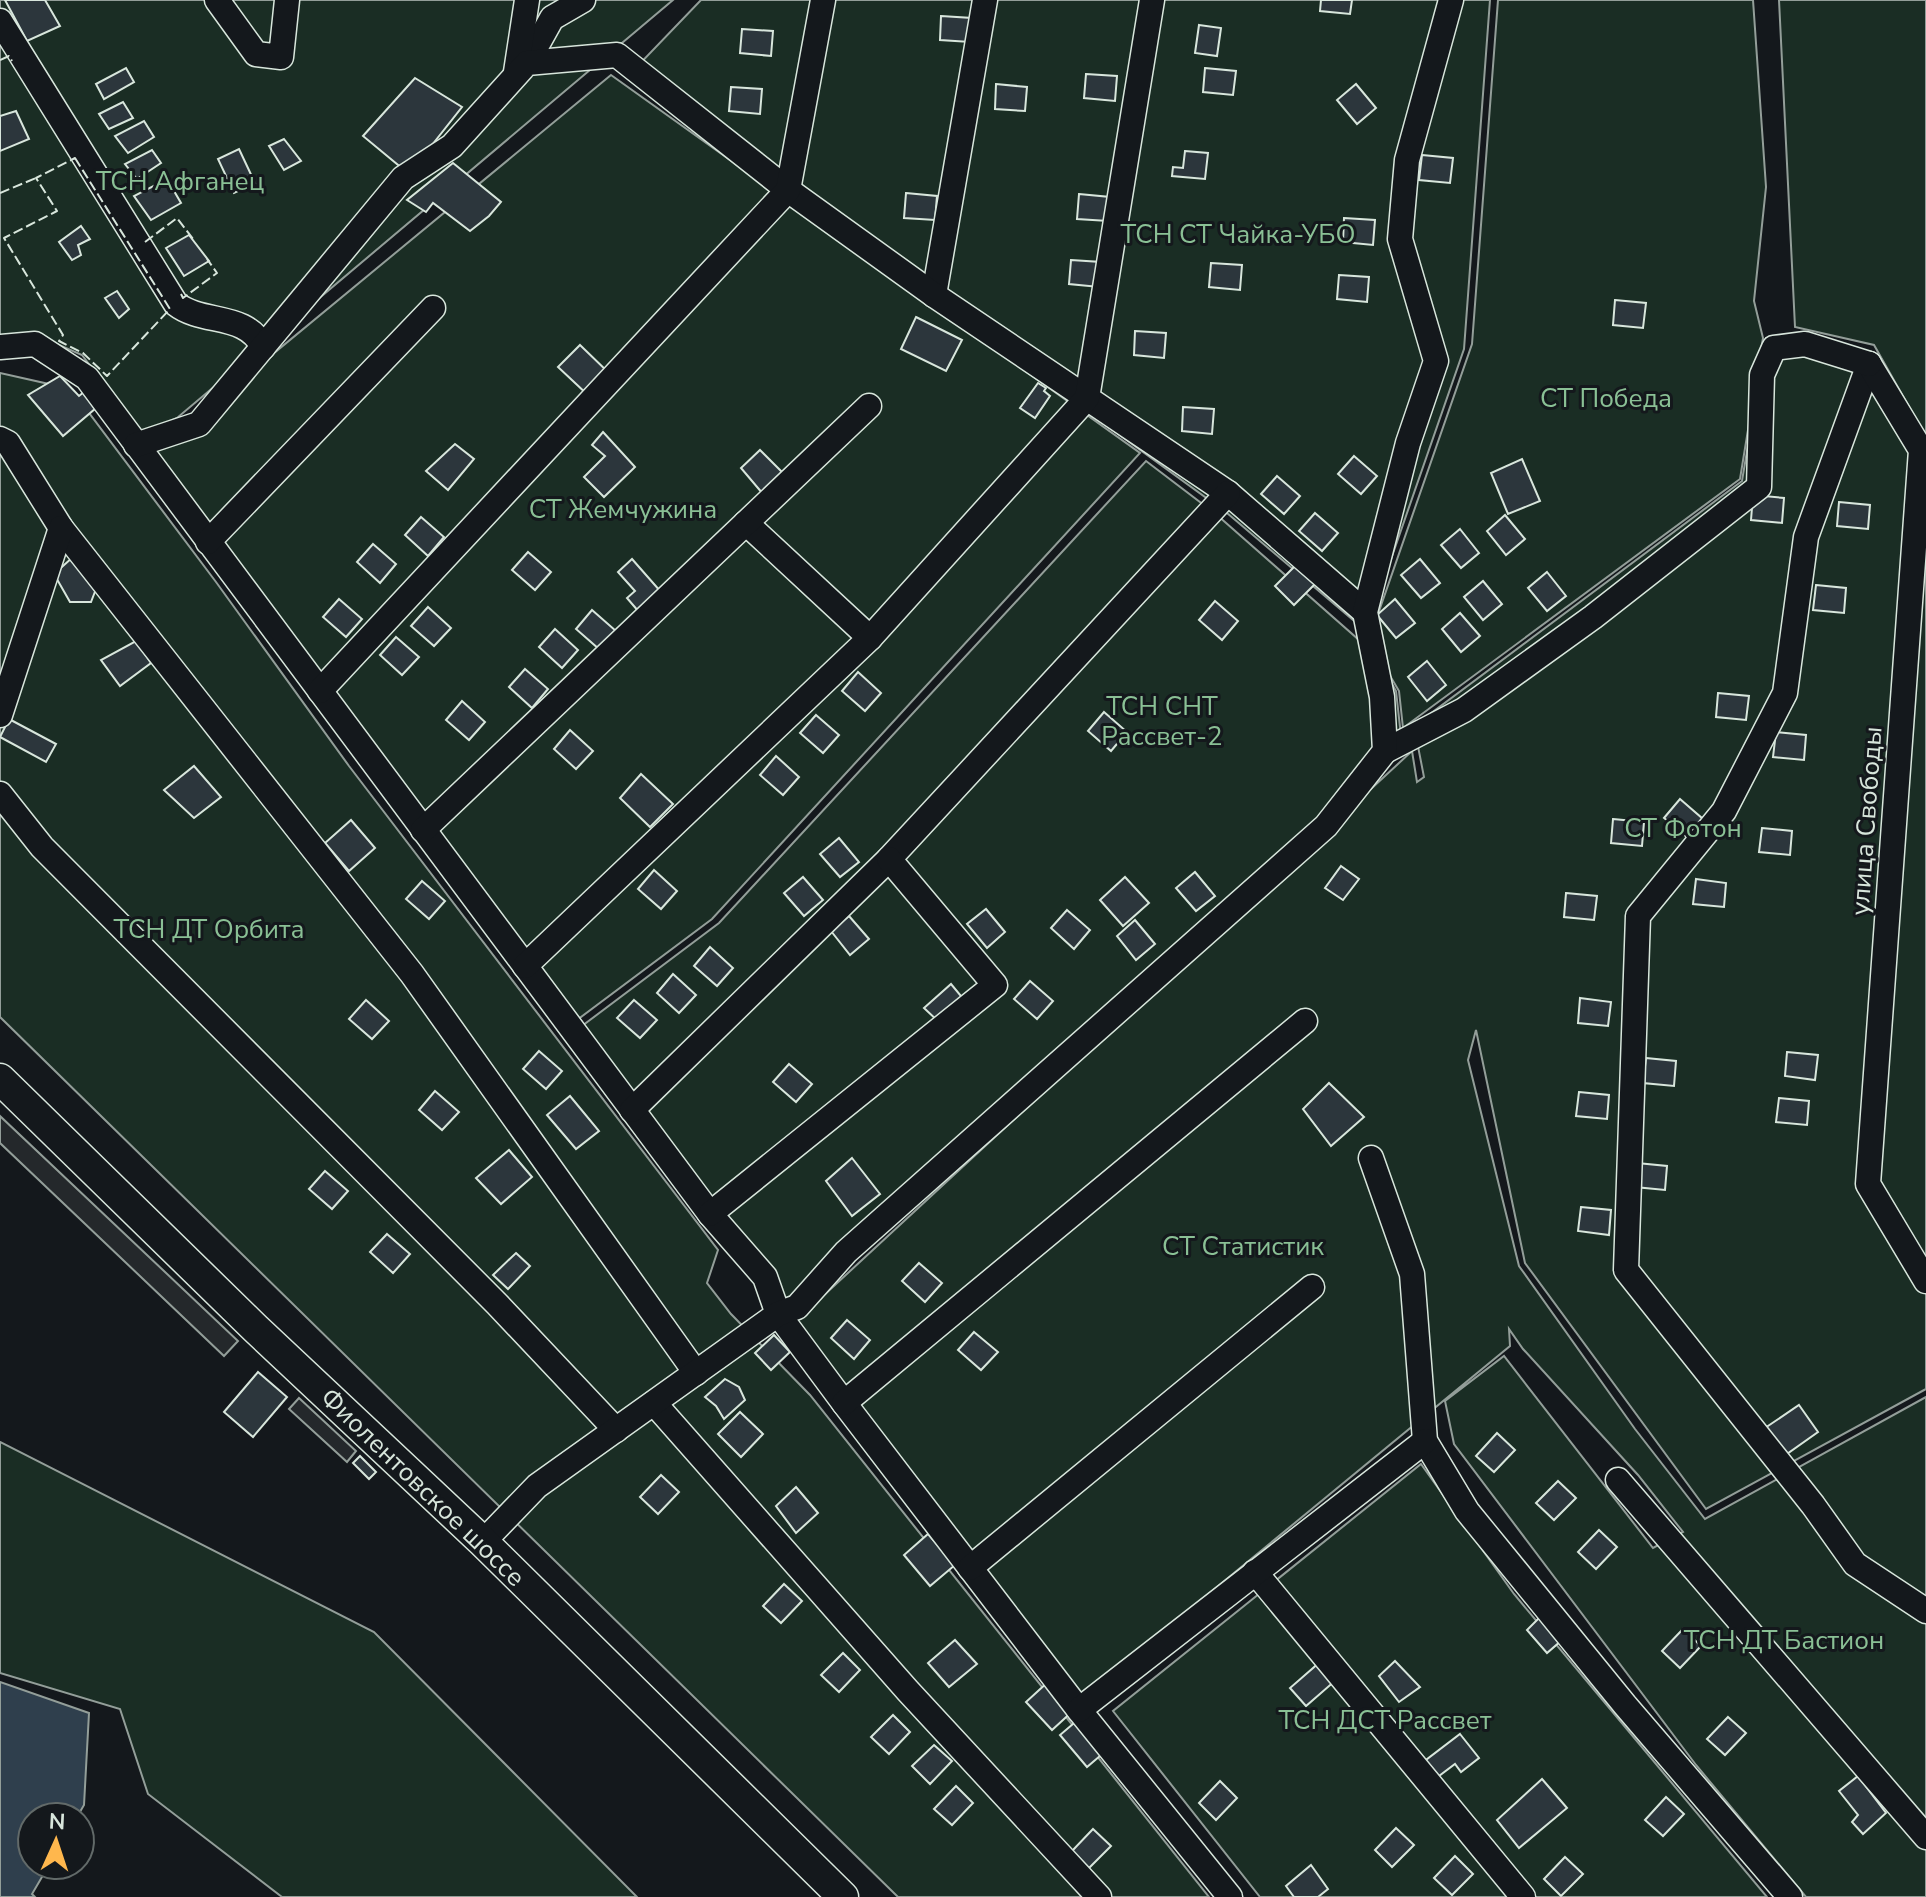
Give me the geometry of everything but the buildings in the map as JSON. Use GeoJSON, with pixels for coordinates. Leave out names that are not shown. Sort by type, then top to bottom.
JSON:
{"type":"FeatureCollection","features":[{"type":"Feature","properties":{"kind":"main road","name":"Фиолентовское шоссе"},"geometry":{"type":"LineString","coordinates":[[0,1079],[255,1328],[483,1542],[843,1897]]}},
{"type":"Feature","properties":{"kind":"street"},"geometry":{"type":"LineString","coordinates":[[217,0],[256,54],[281,57],[287,0]]}},
{"type":"Feature","properties":{"kind":"street"},"geometry":{"type":"LineString","coordinates":[[521,69],[527,0]]}},
{"type":"Feature","properties":{"kind":"street"},"geometry":{"type":"LineString","coordinates":[[136,445],[199,424],[403,178],[452,146],[521,69],[552,18],[583,0]]}},
{"type":"Feature","properties":{"kind":"street"},"geometry":{"type":"LineString","coordinates":[[320,691],[788,190],[823,0]]}},
{"type":"Feature","properties":{"kind":"street"},"geometry":{"type":"LineString","coordinates":[[934,295],[985,0]]}},
{"type":"Feature","properties":{"kind":"street"},"geometry":{"type":"LineString","coordinates":[[525,966],[870,638],[1087,398],[1152,0]]}},
{"type":"Feature","properties":{"kind":"street"},"geometry":{"type":"LineString","coordinates":[[1385,751],[1382,697],[1365,612],[1408,443],[1436,361],[1400,239],[1407,160],[1451,0]]}},
{"type":"Feature","properties":{"kind":"street"},"geometry":{"type":"LineString","coordinates":[[0,21],[176,304],[210,318],[235,321],[260,340],[263,347]]}},
{"type":"Feature","properties":{"kind":"street"},"geometry":{"type":"LineString","coordinates":[[521,69],[617,55],[788,190],[934,295],[1228,493],[1365,612]]}},
{"type":"Feature","properties":{"kind":"street"},"geometry":{"type":"LineString","coordinates":[[208,542],[433,308]]}},
{"type":"Feature","properties":{"kind":"street"},"geometry":{"type":"LineString","coordinates":[[0,347],[35,344],[87,378],[710,1214],[765,1277],[778,1314],[844,1403],[1079,1710],[1230,1897]]}},
{"type":"Feature","properties":{"kind":"street"},"geometry":{"type":"LineString","coordinates":[[483,1542],[537,1486],[778,1314],[797,1307],[846,1252],[1326,826],[1385,751],[1464,710],[1593,617],[1759,487],[1762,375],[1774,348],[1805,344],[1869,364],[1806,537],[1785,693],[1724,811],[1638,916],[1626,1270],[1813,1505],[1855,1564],[1926,1611]]}},
{"type":"Feature","properties":{"kind":"street","name":"улица Свободы"},"geometry":{"type":"LineString","coordinates":[[1869,364],[1921,450],[1868,1184],[1926,1281]]}},
{"type":"Feature","properties":{"kind":"street"},"geometry":{"type":"LineString","coordinates":[[423,830],[869,406]]}},
{"type":"Feature","properties":{"kind":"street"},"geometry":{"type":"LineString","coordinates":[[0,439],[8,443],[61,528],[412,974],[696,1373]]}},
{"type":"Feature","properties":{"kind":"street"},"geometry":{"type":"LineString","coordinates":[[632,1110],[889,859],[1228,493]]}},
{"type":"Feature","properties":{"kind":"street"},"geometry":{"type":"LineString","coordinates":[[746,523],[870,638]]}},
{"type":"Feature","properties":{"kind":"street"},"geometry":{"type":"LineString","coordinates":[[0,715],[61,528]]}},
{"type":"Feature","properties":{"kind":"street"},"geometry":{"type":"LineString","coordinates":[[0,794],[42,847],[486,1293],[616,1430]]}},
{"type":"Feature","properties":{"kind":"street"},"geometry":{"type":"LineString","coordinates":[[710,1214],[995,985],[889,859]]}},
{"type":"Feature","properties":{"kind":"street"},"geometry":{"type":"LineString","coordinates":[[844,1403],[1305,1021]]}},
{"type":"Feature","properties":{"kind":"street"},"geometry":{"type":"LineString","coordinates":[[1371,1158],[1412,1274],[1425,1441],[1467,1511],[1625,1705],[1790,1897]]}},
{"type":"Feature","properties":{"kind":"street"},"geometry":{"type":"LineString","coordinates":[[970,1568],[1312,1287]]}},
{"type":"Feature","properties":{"kind":"street"},"geometry":{"type":"LineString","coordinates":[[654,1403],[908,1691],[1099,1897]]}},
{"type":"Feature","properties":{"kind":"street"},"geometry":{"type":"LineString","coordinates":[[1079,1710],[1425,1441]]}},
{"type":"Feature","properties":{"kind":"street"},"geometry":{"type":"LineString","coordinates":[[1618,1480],[1926,1837]]}},
{"type":"Feature","properties":{"kind":"street"},"geometry":{"type":"LineString","coordinates":[[1255,1572],[1523,1897]]}},
{"type":"Feature","properties":{"kind":"green space","name":"ТСН Афганец"},"geometry":{"type":"Polygon","coordinates":[[[0,0],[673,0],[177,418],[142,434],[82,355],[32,333],[0,337],[0,0]]]}},
{"type":"Feature","properties":{"kind":"green space","name":"ТСН СТ Чайка-УБО"},"geometry":{"type":"Polygon","coordinates":[[[701,0],[1490,0],[1464,349],[1366,631],[1227,513],[627,77],[701,0]]]}},
{"type":"Feature","properties":{"kind":"green space","name":"СТ Победа"},"geometry":{"type":"Polygon","coordinates":[[[1498,0],[1753,0],[1766,187],[1754,301],[1763,338],[1740,479],[1403,728],[1399,691],[1369,640],[1472,344],[1498,0]]]}},
{"type":"Feature","properties":{"kind":"green space"},"geometry":{"type":"Polygon","coordinates":[[[1779,0],[1926,0],[1926,437],[1874,345],[1795,327],[1779,0]]]}},
{"type":"Feature","properties":{"kind":"green space","name":"СТ Жемчужина"},"geometry":{"type":"Polygon","coordinates":[[[611,75],[1140,453],[712,919],[577,1020],[153,453],[611,75]]]}},
{"type":"Feature","properties":{"kind":"green space"},"geometry":{"type":"Polygon","coordinates":[[[1802,337],[1872,356],[1926,444],[1926,1389],[1706,1509],[1525,1263],[1476,1030],[1468,1060],[1519,1266],[1635,1429],[1705,1519],[1926,1397],[1926,1897],[1806,1897],[1696,1765],[1454,1444],[1445,1401],[1504,1356],[1653,1548],[1683,1532],[1638,1475],[1523,1349],[1509,1329],[1510,1346],[1082,1698],[795,1322],[1412,751],[1417,782],[1424,777],[1414,726],[1742,481],[1766,338],[1802,337]]]}},
{"type":"Feature","properties":{"kind":"green space","name":"ТСН ДТ Орбита"},"geometry":{"type":"Polygon","coordinates":[[[0,373],[71,389],[349,766],[718,1250],[707,1283],[731,1314],[810,1395],[1209,1897],[898,1897],[0,1017],[0,373]]]}},
{"type":"Feature","properties":{"kind":"green space","name":"ТСН СНТ Рассвет-2"},"geometry":{"type":"Polygon","coordinates":[[[1146,461],[1217,515],[1376,655],[1396,691],[1402,745],[782,1313],[578,1029],[719,923],[1146,461]]]}},
{"type":"Feature","properties":{"kind":"green space"},"geometry":{"type":"Polygon","coordinates":[[[0,1442],[374,1632],[637,1897],[282,1897],[148,1794],[120,1709],[0,1673],[0,1442]]]}},
{"type":"Feature","properties":{"kind":"green space","name":"ТСН ДСТ Рассвет"},"geometry":{"type":"Polygon","coordinates":[[[1421,1464],[1514,1594],[1767,1897],[1260,1897],[1113,1711],[1421,1464]]]}},
{"type":"Feature","properties":{"kind":"shaded area"},"geometry":{"type":"Polygon","coordinates":[[[0,1116],[238,1341],[224,1356],[0,1143],[0,1116]]]}},
{"type":"Feature","properties":{"kind":"shaded area"},"geometry":{"type":"Polygon","coordinates":[[[299,1398],[356,1451],[347,1462],[289,1409],[299,1398]]]}},
{"type":"Feature","properties":{"kind":"water"},"geometry":{"type":"Polygon","coordinates":[[[0,1682],[89,1713],[84,1801],[16,1801],[16,1881],[40,1881],[32,1894],[35,1897],[0,1897],[0,1682]]]}},
{"type":"Feature","properties":{"kind":"fence"},"geometry":{"type":"LineString","coordinates":[[0,60],[9,56],[12,61]]}},
{"type":"Feature","properties":{"kind":"fence"},"geometry":{"type":"LineString","coordinates":[[75,158],[170,309],[107,376],[83,353],[59,341],[63,335],[4,238],[57,211],[36,178],[75,158]]}},
{"type":"Feature","properties":{"kind":"fence"},"geometry":{"type":"LineString","coordinates":[[0,193],[36,178]]}},
{"type":"Feature","properties":{"kind":"fence"},"geometry":{"type":"LineString","coordinates":[[145,242],[177,218],[193,239]]}},
{"type":"Feature","properties":{"kind":"fence"},"geometry":{"type":"LineString","coordinates":[[181,294],[183,298],[217,273],[207,259]]}},
{"type":"Feature","properties":{"kind":"park label","name":"СТ Фотон"},"geometry":{"type":"Point","coordinates":[1683,828]}},
{"type":"Feature","properties":{"kind":"park label","name":"СТ Статистик"},"geometry":{"type":"Point","coordinates":[1243,1246]}},
{"type":"Feature","properties":{"kind":"park label","name":"ТСН ДТ Бастион"},"geometry":{"type":"Point","coordinates":[1784,1640]}}]}
